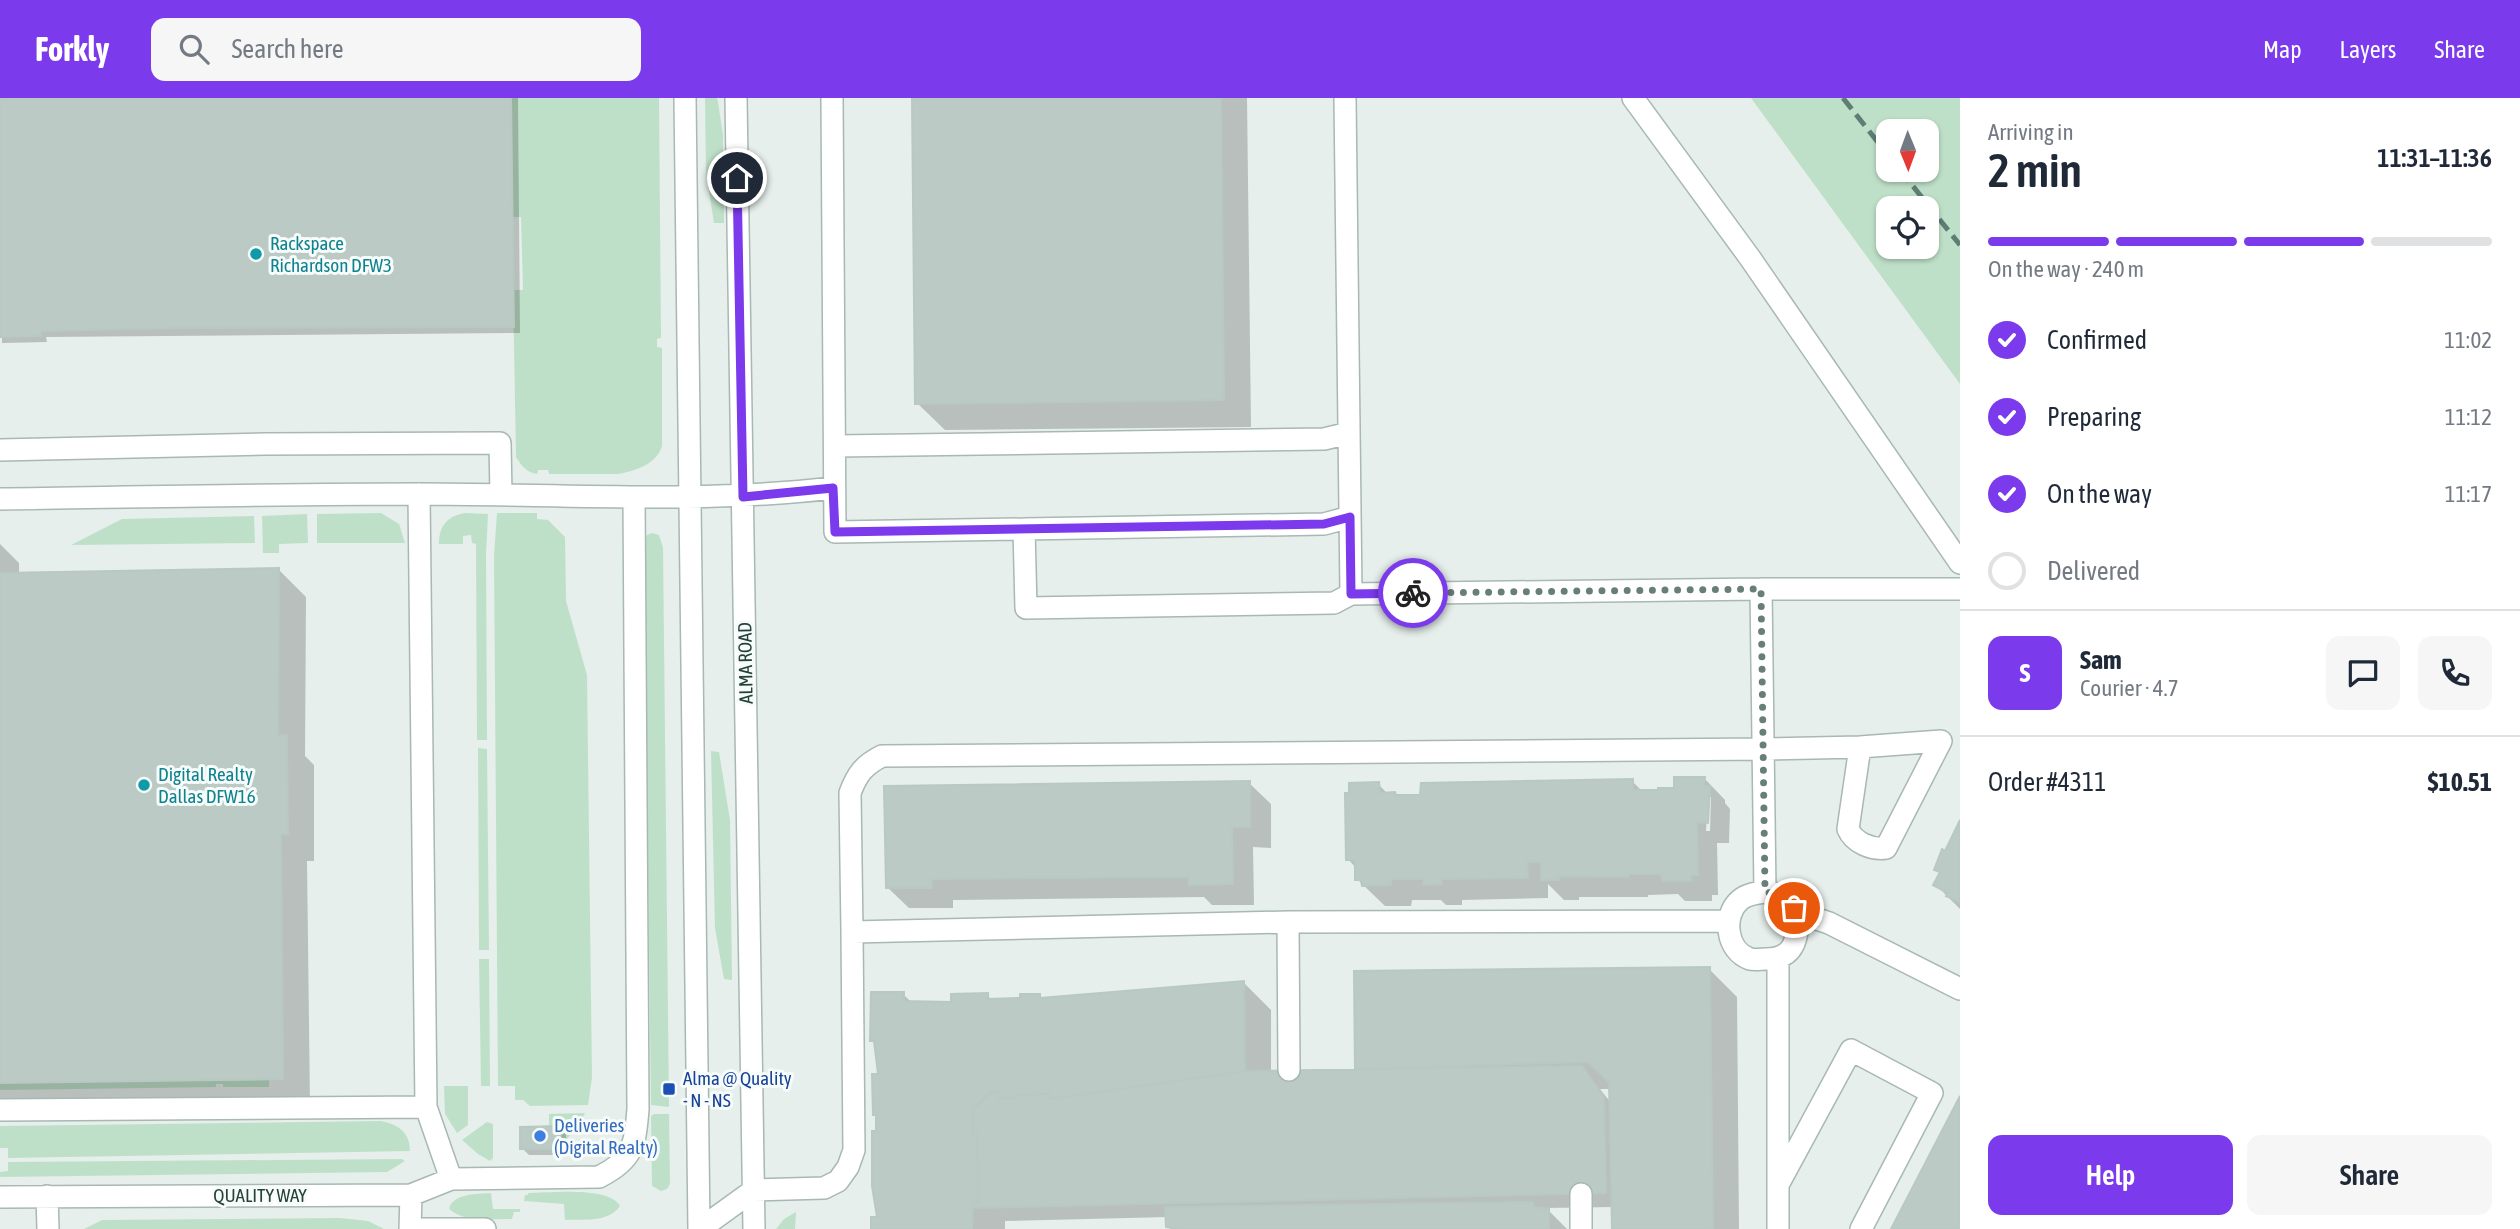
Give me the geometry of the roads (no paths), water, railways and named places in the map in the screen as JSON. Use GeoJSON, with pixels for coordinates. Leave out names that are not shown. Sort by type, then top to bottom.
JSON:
{"type":"FeatureCollection","features":[{"type":"Feature","properties":{"kind":"street"},"geometry":{"type":"LineString","coordinates":[[685,98],[700,1229]]}},
{"type":"Feature","properties":{"kind":"street","name":"ALMA ROAD"},"geometry":{"type":"LineString","coordinates":[[736,98],[754,1229]]}},
{"type":"Feature","properties":{"kind":"street"},"geometry":{"type":"LineString","coordinates":[[832,98],[835,532],[1324,524],[1350,517]]}},
{"type":"Feature","properties":{"kind":"street"},"geometry":{"type":"LineString","coordinates":[[1345,98],[1351,594]]}},
{"type":"Feature","properties":{"kind":"street"},"geometry":{"type":"LineString","coordinates":[[1633,98],[1750,258],[1960,563]]}},
{"type":"Feature","properties":{"kind":"street"},"geometry":{"type":"LineString","coordinates":[[835,446],[1324,439],[1349,433]]}},
{"type":"Feature","properties":{"kind":"street"},"geometry":{"type":"LineString","coordinates":[[0,450],[252,444],[500,443],[501,495]]}},
{"type":"Feature","properties":{"kind":"street"},"geometry":{"type":"LineString","coordinates":[[0,499],[419,494],[690,499],[833,488]]}},
{"type":"Feature","properties":{"kind":"street"},"geometry":{"type":"LineString","coordinates":[[419,494],[426,1107],[451,1178]]}},
{"type":"Feature","properties":{"kind":"street"},"geometry":{"type":"LineString","coordinates":[[485,1229],[410,1229],[411,1195],[451,1178],[599,1177],[617,1168],[627,1158],[636,1139],[638,1096],[634,497]]}},
{"type":"Feature","properties":{"kind":"street"},"geometry":{"type":"LineString","coordinates":[[1024,529],[1026,608],[1334,603],[1351,594],[1960,589]]}},
{"type":"Feature","properties":{"kind":"street"},"geometry":{"type":"LineString","coordinates":[[1761,589],[1765,892]]}},
{"type":"Feature","properties":{"kind":"street"},"geometry":{"type":"LineString","coordinates":[[700,1229],[754,1190],[824,1188],[838,1181],[848,1167],[854,1150],[850,793],[857,775],[869,762],[882,756],[1763,749],[1860,747],[1941,741],[1886,848],[1877,849],[1852,838],[1847,829],[1860,747]]}},
{"type":"Feature","properties":{"kind":"street"},"geometry":{"type":"LineString","coordinates":[[1799,913],[1797,939],[1789,951],[1778,959],[1750,959],[1738,951],[1731,939],[1728,921],[1739,901],[1750,894],[1765,892],[1781,895],[1789,901],[1798,916],[1799,913],[1829,923],[1960,989]]}},
{"type":"Feature","properties":{"kind":"street"},"geometry":{"type":"LineString","coordinates":[[852,932],[1288,922],[1728,921]]}},
{"type":"Feature","properties":{"kind":"street"},"geometry":{"type":"LineString","coordinates":[[1288,922],[1289,1070]]}},
{"type":"Feature","properties":{"kind":"street"},"geometry":{"type":"LineString","coordinates":[[1778,959],[1778,1229]]}},
{"type":"Feature","properties":{"kind":"street"},"geometry":{"type":"LineString","coordinates":[[1779,1183],[1851,1050],[1932,1093],[1861,1229]]}},
{"type":"Feature","properties":{"kind":"street"},"geometry":{"type":"LineString","coordinates":[[0,1110],[426,1107]]}},
{"type":"Feature","properties":{"kind":"street"},"geometry":{"type":"LineString","coordinates":[[1581,1194],[1581,1229]]}},
{"type":"Feature","properties":{"kind":"street","name":"QUALITY WAY"},"geometry":{"type":"LineString","coordinates":[[0,1197],[411,1195]]}},
{"type":"Feature","properties":{"kind":"street"},"geometry":{"type":"LineString","coordinates":[[47,1196],[48,1229]]}},
{"type":"Feature","properties":{"kind":"railway"},"geometry":{"type":"LineString","coordinates":[[1843,98],[1876,140]]}},
{"type":"Feature","properties":{"kind":"railway"},"geometry":{"type":"LineString","coordinates":[[1910,182],[1960,245]]}},
{"type":"Feature","properties":{"kind":"place","name":"Rackspace Richardson DFW3"},"geometry":{"type":"Point","coordinates":[256,254]}},
{"type":"Feature","properties":{"kind":"place","name":"Digital Realty Dallas DFW16"},"geometry":{"type":"Point","coordinates":[144,785]}},
{"type":"Feature","properties":{"kind":"place","name":"Alma @ Quality - N - NS"},"geometry":{"type":"Point","coordinates":[669,1089]}},
{"type":"Feature","properties":{"kind":"place","name":"Deliveries (Digital Realty)"},"geometry":{"type":"Point","coordinates":[540,1136]}}]}
